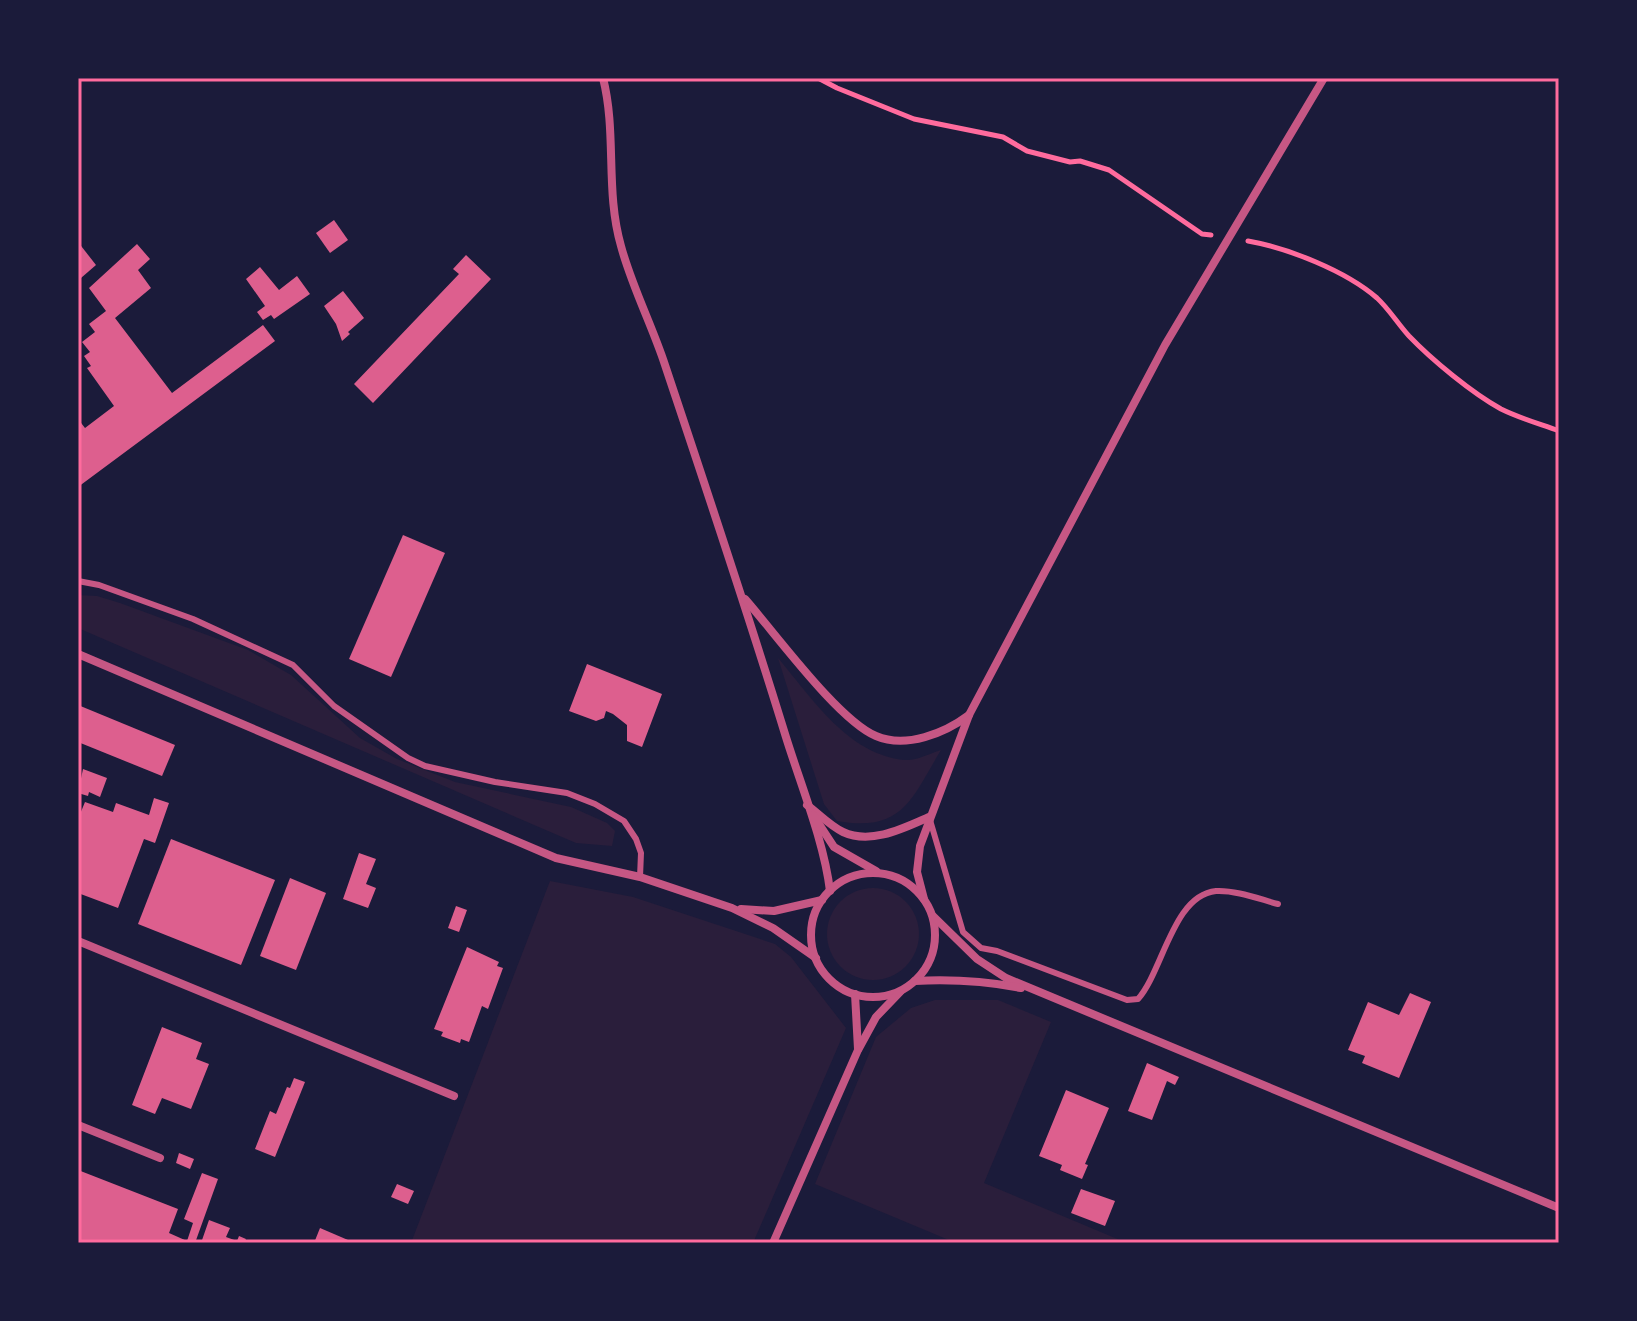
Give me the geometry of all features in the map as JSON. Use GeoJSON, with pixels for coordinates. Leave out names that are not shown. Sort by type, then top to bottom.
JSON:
{"type":"FeatureCollection","features":[{"type":"Feature","properties":{"kind":"street"},"geometry":{"type":"LineString","coordinates":[[603,78],[609,103],[612,189],[620,245],[662,355],[742,595],[806,805],[826,859],[830,891]]}},
{"type":"Feature","properties":{"kind":"street"},"geometry":{"type":"LineString","coordinates":[[1324,78],[1165,345],[969,715],[929,817],[920,846],[917,872],[924,899],[933,916],[977,959],[1006,978],[1559,1208]]}},
{"type":"Feature","properties":{"kind":"street"},"geometry":{"type":"LineString","coordinates":[[742,595],[845,715],[877,736],[901,741],[921,738],[954,726],[969,715]]}},
{"type":"Feature","properties":{"kind":"street"},"geometry":{"type":"LineString","coordinates":[[78,654],[556,858],[640,877],[732,908],[773,928],[816,958],[832,980],[855,994],[871,997],[903,989]]}},
{"type":"Feature","properties":{"kind":"street"},"geometry":{"type":"LineString","coordinates":[[806,805],[843,833],[866,837],[893,832],[929,817]]}},
{"type":"Feature","properties":{"kind":"street"},"geometry":{"type":"LineString","coordinates":[[806,805],[834,847],[879,873],[905,881],[924,899]]}},
{"type":"Feature","properties":{"kind":"street"},"geometry":{"type":"LineString","coordinates":[[816,958],[812,929],[822,900],[844,880],[861,874],[879,873]]}},
{"type":"Feature","properties":{"kind":"street"},"geometry":{"type":"LineString","coordinates":[[732,908],[774,911],[822,900]]}},
{"type":"Feature","properties":{"kind":"street"},"geometry":{"type":"LineString","coordinates":[[773,1243],[858,1050],[876,1017],[926,967],[933,950],[933,916]]}},
{"type":"Feature","properties":{"kind":"street"},"geometry":{"type":"LineString","coordinates":[[78,941],[454,1096]]}},
{"type":"Feature","properties":{"kind":"street"},"geometry":{"type":"LineString","coordinates":[[915,981],[952,979],[989,982],[1037,992]]}},
{"type":"Feature","properties":{"kind":"street"},"geometry":{"type":"LineString","coordinates":[[855,994],[858,1050]]}},
{"type":"Feature","properties":{"kind":"street"},"geometry":{"type":"LineString","coordinates":[[78,1125],[160,1158]]}},
{"type":"Feature","properties":{"kind":"lane"},"geometry":{"type":"LineString","coordinates":[[78,581],[99,585],[193,619],[293,665],[334,706],[387,746],[416,762],[503,784],[567,793],[595,804],[624,821],[636,839],[641,853],[640,877]]}},
{"type":"Feature","properties":{"kind":"lane"},"geometry":{"type":"LineString","coordinates":[[929,817],[963,932],[981,948],[997,951],[1127,1000],[1138,999],[1149,986],[1177,920],[1191,904],[1214,891],[1236,893],[1278,904]]}},
{"type":"Feature","properties":{"kind":"path"},"geometry":{"type":"LineString","coordinates":[[818,78],[914,119],[1003,137],[1027,151],[1109,170],[1202,234],[1266,244],[1312,261],[1377,298],[1411,338],[1500,408],[1559,431]]}},
{"type":"Feature","properties":{"kind":"shaded area"},"geometry":{"type":"Polygon","coordinates":[[[78,595],[97,596],[120,603],[248,650],[291,675],[360,738],[397,759],[455,782],[571,807],[607,823],[615,831],[612,846],[576,843],[78,628],[78,595]]]}},
{"type":"Feature","properties":{"kind":"shaded area"},"geometry":{"type":"Polygon","coordinates":[[[778,658],[818,707],[866,748],[905,760],[941,750],[903,808],[877,822],[837,821],[824,804],[778,658]]]}},
{"type":"Feature","properties":{"kind":"shaded area"},"geometry":{"type":"Polygon","coordinates":[[[550,881],[633,897],[775,944],[791,957],[846,1028],[753,1243],[411,1243],[550,881]]]}},
{"type":"Feature","properties":{"kind":"shaded area"},"geometry":{"type":"Polygon","coordinates":[[[873,888],[891,892],[905,902],[915,916],[919,934],[915,952],[905,966],[891,976],[873,980],[855,976],[841,966],[831,952],[827,934],[831,916],[841,902],[855,892],[873,888]]]}},
{"type":"Feature","properties":{"kind":"shaded area"},"geometry":{"type":"Polygon","coordinates":[[[935,1000],[998,1000],[1051,1022],[984,1183],[1127,1243],[956,1243],[815,1184],[876,1037],[911,1008],[935,1000]]]}},
{"type":"Feature","properties":{"kind":"building"},"geometry":{"type":"Polygon","coordinates":[[[334,220],[348,240],[330,253],[316,233],[334,220]]]}},
{"type":"Feature","properties":{"kind":"building"},"geometry":{"type":"Polygon","coordinates":[[[78,242],[96,265],[81,278],[78,274],[78,242]]]}},
{"type":"Feature","properties":{"kind":"building"},"geometry":{"type":"Polygon","coordinates":[[[137,244],[150,259],[138,270],[151,288],[115,318],[172,393],[263,325],[275,341],[78,487],[78,419],[85,428],[114,406],[87,368],[91,366],[84,356],[90,352],[82,342],[95,332],[89,324],[106,311],[89,288],[137,244]]]}},
{"type":"Feature","properties":{"kind":"building"},"geometry":{"type":"Polygon","coordinates":[[[466,255],[491,279],[373,403],[354,384],[459,274],[453,269],[466,255]]]}},
{"type":"Feature","properties":{"kind":"building"},"geometry":{"type":"Polygon","coordinates":[[[260,267],[279,290],[297,276],[310,294],[274,319],[271,315],[263,320],[257,312],[265,306],[246,279],[260,267]]]}},
{"type":"Feature","properties":{"kind":"building"},"geometry":{"type":"Polygon","coordinates":[[[343,291],[364,318],[342,341],[336,324],[324,306],[343,291]]]}},
{"type":"Feature","properties":{"kind":"building"},"geometry":{"type":"Polygon","coordinates":[[[403,535],[445,553],[391,677],[349,659],[403,535]]]}},
{"type":"Feature","properties":{"kind":"building"},"geometry":{"type":"Polygon","coordinates":[[[587,664],[662,694],[642,747],[627,741],[627,725],[613,714],[606,711],[604,718],[596,721],[569,711],[587,664]]]}},
{"type":"Feature","properties":{"kind":"building"},"geometry":{"type":"Polygon","coordinates":[[[78,705],[175,745],[162,776],[78,742],[78,705]]]}},
{"type":"Feature","properties":{"kind":"building"},"geometry":{"type":"Polygon","coordinates":[[[83,769],[107,778],[100,797],[89,792],[88,796],[78,793],[83,769]]]}},
{"type":"Feature","properties":{"kind":"building"},"geometry":{"type":"Polygon","coordinates":[[[154,798],[169,803],[155,843],[144,839],[118,908],[78,893],[78,819],[85,802],[113,812],[116,803],[149,815],[154,798]]]}},
{"type":"Feature","properties":{"kind":"building"},"geometry":{"type":"Polygon","coordinates":[[[171,839],[275,880],[241,965],[138,924],[171,839]]]}},
{"type":"Feature","properties":{"kind":"building"},"geometry":{"type":"Polygon","coordinates":[[[359,853],[376,859],[366,884],[376,888],[368,908],[343,899],[359,853]]]}},
{"type":"Feature","properties":{"kind":"building"},"geometry":{"type":"Polygon","coordinates":[[[290,878],[326,893],[296,970],[260,956],[290,878]]]}},
{"type":"Feature","properties":{"kind":"building"},"geometry":{"type":"Polygon","coordinates":[[[456,906],[467,910],[459,932],[448,928],[456,906]]]}},
{"type":"Feature","properties":{"kind":"building"},"geometry":{"type":"Polygon","coordinates":[[[467,947],[499,962],[497,966],[503,968],[488,1009],[482,1006],[469,1042],[461,1039],[460,1043],[441,1036],[443,1032],[434,1029],[467,947]]]}},
{"type":"Feature","properties":{"kind":"building"},"geometry":{"type":"Polygon","coordinates":[[[1410,993],[1431,1002],[1399,1078],[1362,1063],[1365,1056],[1348,1050],[1368,1002],[1399,1015],[1410,993]]]}},
{"type":"Feature","properties":{"kind":"building"},"geometry":{"type":"Polygon","coordinates":[[[162,1027],[202,1043],[196,1059],[209,1064],[191,1109],[162,1098],[155,1114],[132,1105],[162,1027]]]}},
{"type":"Feature","properties":{"kind":"building"},"geometry":{"type":"Polygon","coordinates":[[[1147,1063],[1179,1077],[1175,1085],[1167,1081],[1152,1120],[1128,1111],[1147,1063]]]}},
{"type":"Feature","properties":{"kind":"building"},"geometry":{"type":"Polygon","coordinates":[[[294,1078],[305,1082],[275,1157],[255,1149],[270,1111],[276,1114],[294,1078]]]}},
{"type":"Feature","properties":{"kind":"building"},"geometry":{"type":"Polygon","coordinates":[[[1066,1090],[1109,1108],[1085,1164],[1088,1165],[1082,1179],[1060,1170],[1062,1165],[1039,1156],[1066,1090]]]}},
{"type":"Feature","properties":{"kind":"building"},"geometry":{"type":"Polygon","coordinates":[[[179,1153],[194,1159],[190,1169],[176,1163],[179,1153]]]}},
{"type":"Feature","properties":{"kind":"building"},"geometry":{"type":"Polygon","coordinates":[[[78,1170],[178,1209],[169,1233],[187,1241],[193,1223],[184,1219],[202,1173],[218,1179],[195,1243],[78,1243],[78,1170]]]}},
{"type":"Feature","properties":{"kind":"building"},"geometry":{"type":"Polygon","coordinates":[[[397,1184],[414,1191],[408,1204],[391,1197],[397,1184]]]}},
{"type":"Feature","properties":{"kind":"building"},"geometry":{"type":"Polygon","coordinates":[[[1081,1189],[1115,1201],[1105,1226],[1071,1213],[1081,1189]]]}},
{"type":"Feature","properties":{"kind":"building"},"geometry":{"type":"Polygon","coordinates":[[[209,1220],[230,1228],[226,1237],[237,1241],[239,1236],[246,1239],[244,1243],[201,1243],[209,1220]]]}},
{"type":"Feature","properties":{"kind":"building"},"geometry":{"type":"Polygon","coordinates":[[[320,1228],[355,1243],[314,1243],[320,1228]]]}}]}
